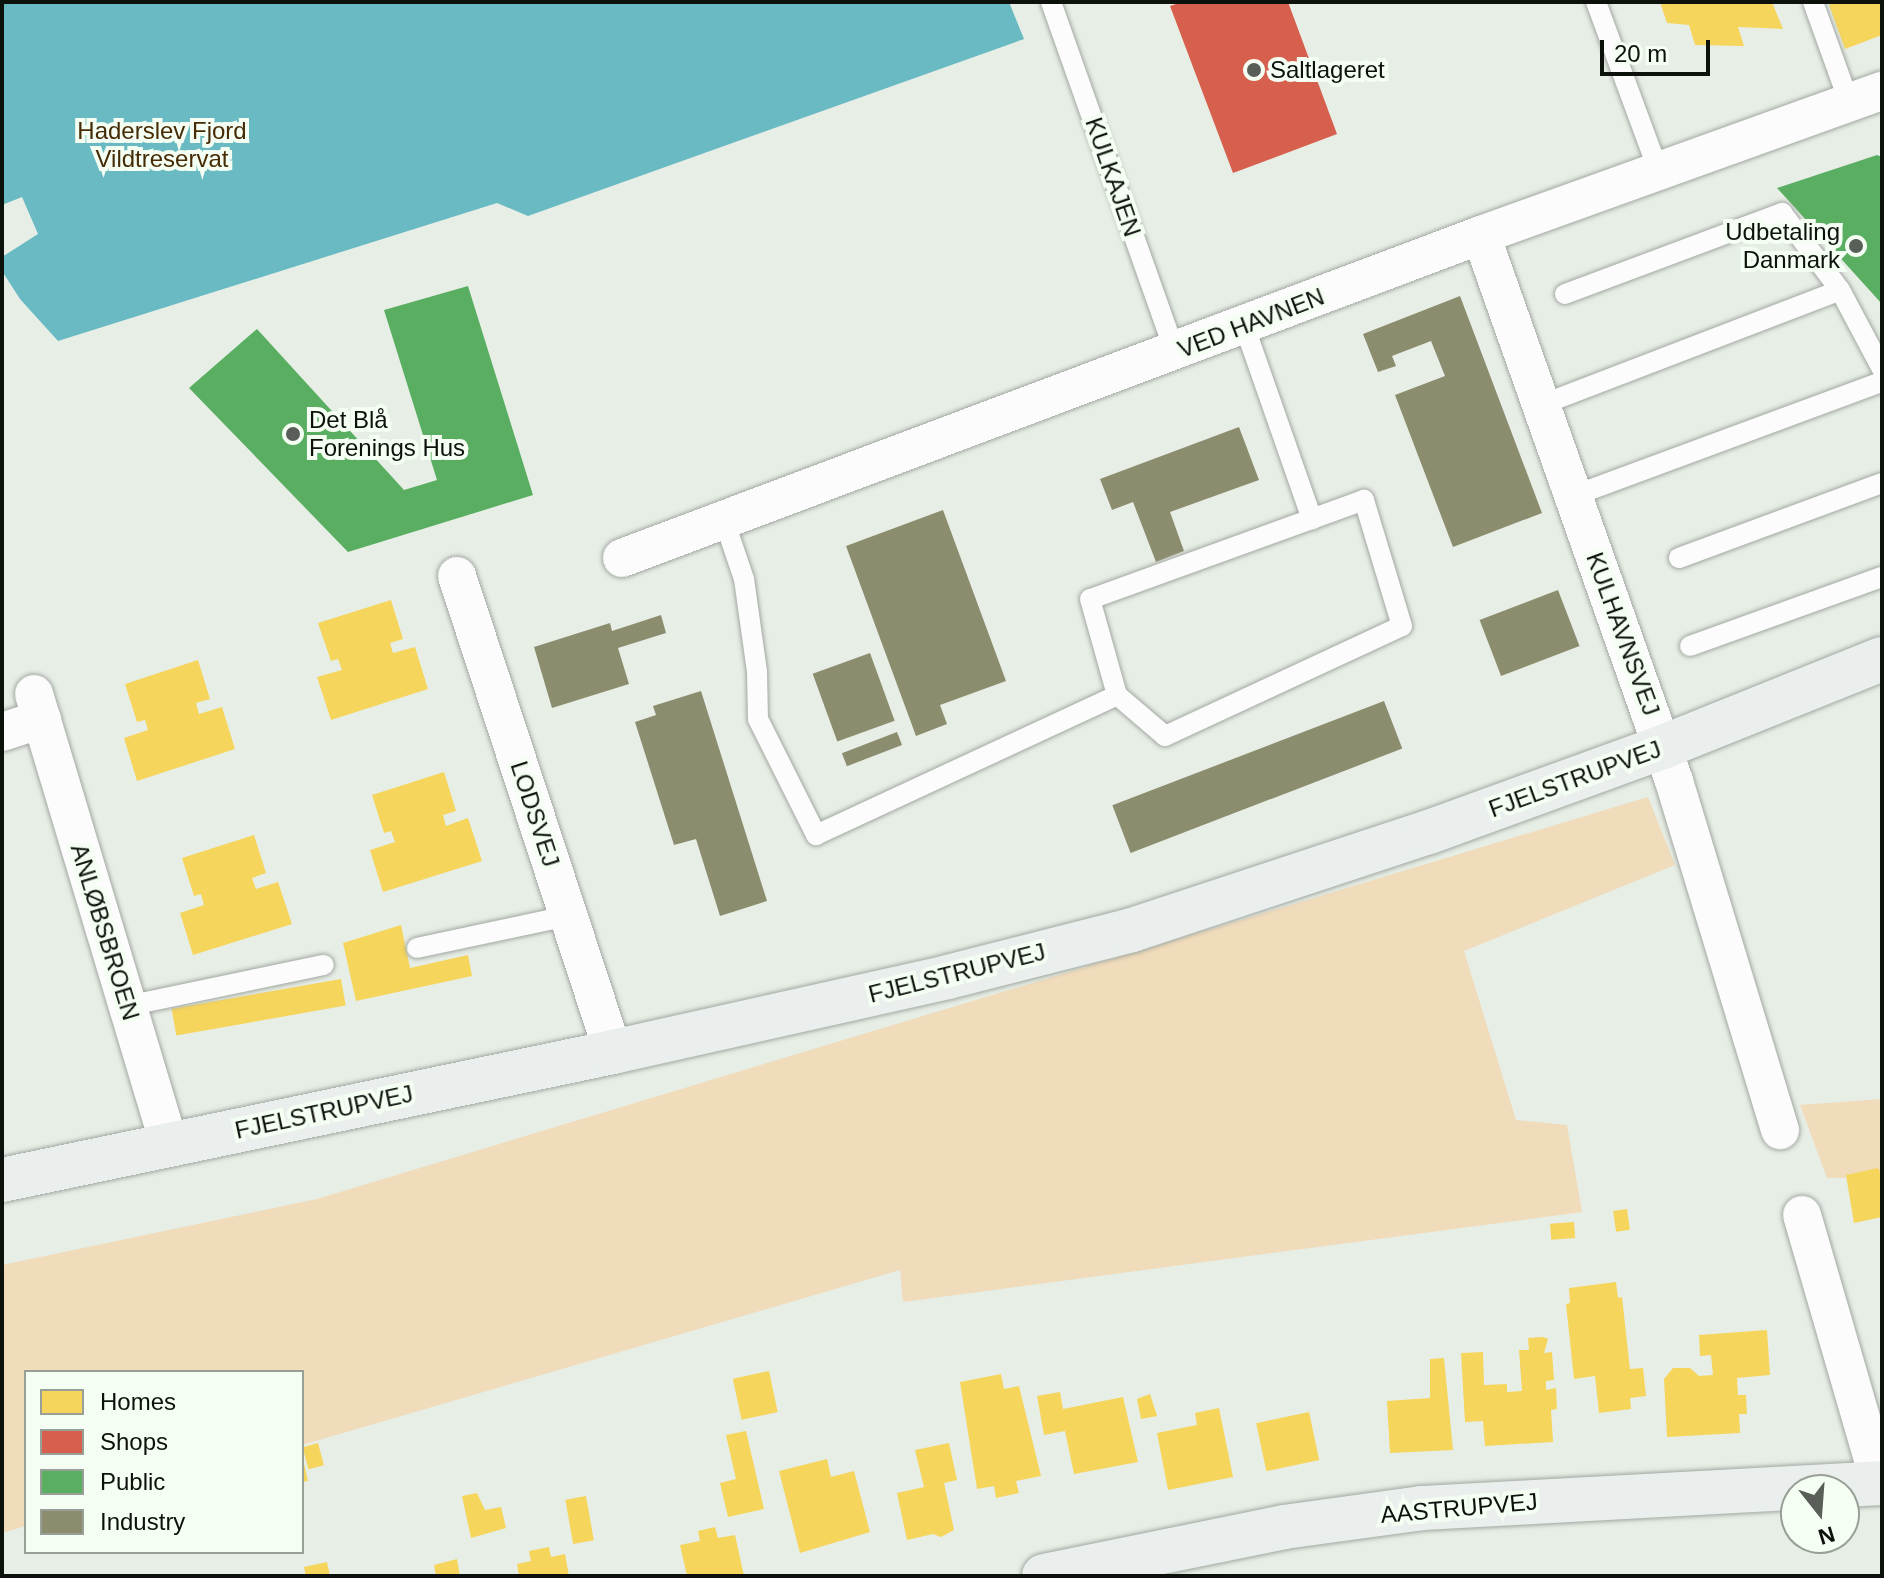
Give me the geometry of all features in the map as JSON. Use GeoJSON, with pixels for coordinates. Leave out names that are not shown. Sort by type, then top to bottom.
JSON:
{"type":"FeatureCollection","features":[{"type":"Feature","properties":{"kind":"street","name":"VED HAVNEN"},"geometry":{"type":"LineString","coordinates":[[622,558],[1481,235],[1866,97]]}},
{"type":"Feature","properties":{"kind":"street","name":"KULHAVNSVEJ"},"geometry":{"type":"LineString","coordinates":[[1481,235],[1663,747],[1780,1130]]}},
{"type":"Feature","properties":{"kind":"street","name":"LODSVEJ"},"geometry":{"type":"LineString","coordinates":[[457,576],[613,1052]]}},
{"type":"Feature","properties":{"kind":"street","name":"FJELSTRUPVEJ"},"geometry":{"type":"LineString","coordinates":[[2,1180],[613,1052],[948,977],[1132,930],[1429,832],[1663,747],[1882,659]]}},
{"type":"Feature","properties":{"kind":"street","name":"ANLØBSBROEN"},"geometry":{"type":"LineString","coordinates":[[2,732],[38,707],[169,1144]]}},
{"type":"Feature","properties":{"kind":"street","name":"AASTRUPVEJ"},"geometry":{"type":"LineString","coordinates":[[1044,1576],[1284,1527],[1422,1508],[1881,1483],[1802,1215]]}},
{"type":"Feature","properties":{"kind":"lane","name":"KULKAJEN"},"geometry":{"type":"LineString","coordinates":[[1051,2],[1175,352]]}},
{"type":"Feature","properties":{"kind":"lane"},"geometry":{"type":"LineString","coordinates":[[1596,2],[1659,172]]}},
{"type":"Feature","properties":{"kind":"lane"},"geometry":{"type":"LineString","coordinates":[[1813,2],[1866,97]]}},
{"type":"Feature","properties":{"kind":"lane"},"geometry":{"type":"LineString","coordinates":[[1565,294],[1782,213],[1840,290],[1882,369]]}},
{"type":"Feature","properties":{"kind":"lane"},"geometry":{"type":"LineString","coordinates":[[1541,405],[1840,290]]}},
{"type":"Feature","properties":{"kind":"lane"},"geometry":{"type":"LineString","coordinates":[[1244,325],[1312,519]]}},
{"type":"Feature","properties":{"kind":"lane"},"geometry":{"type":"LineString","coordinates":[[1573,496],[1882,382]]}},
{"type":"Feature","properties":{"kind":"lane"},"geometry":{"type":"LineString","coordinates":[[1679,558],[1882,483]]}},
{"type":"Feature","properties":{"kind":"lane"},"geometry":{"type":"LineString","coordinates":[[1364,500],[1402,626],[1165,736],[1117,695],[1090,599],[1364,500]]}},
{"type":"Feature","properties":{"kind":"lane"},"geometry":{"type":"LineString","coordinates":[[724,520],[744,579],[757,672],[758,719],[816,835],[1117,695]]}},
{"type":"Feature","properties":{"kind":"lane"},"geometry":{"type":"LineString","coordinates":[[1690,646],[1882,577]]}},
{"type":"Feature","properties":{"kind":"lane"},"geometry":{"type":"LineString","coordinates":[[417,948],[568,916]]}},
{"type":"Feature","properties":{"kind":"lane"},"geometry":{"type":"LineString","coordinates":[[127,1006],[324,965]]}},
{"type":"Feature","properties":{"kind":"shaded area"},"geometry":{"type":"Polygon","coordinates":[[[1648,797],[1675,865],[1464,951],[1516,1120],[1567,1125],[1582,1212],[903,1302],[900,1270],[304,1444],[304,1370],[24,1370],[24,1527],[2,1533],[2,1265],[317,1199],[1648,797]]]}},
{"type":"Feature","properties":{"kind":"shaded area"},"geometry":{"type":"Polygon","coordinates":[[[1882,1099],[1882,1177],[1827,1178],[1800,1105],[1882,1099]]]}},
{"type":"Feature","properties":{"kind":"water","name":"Haderslev Fjord Vildtreservat"},"geometry":{"type":"Polygon","coordinates":[[[2,2],[1009,2],[1024,39],[528,216],[497,203],[58,341],[20,299],[2,271],[2,257],[38,234],[22,197],[2,205],[2,2]]]}},
{"type":"Feature","properties":{"kind":"building: Homes"},"geometry":{"type":"Polygon","coordinates":[[[1660,2],[1772,2],[1783,29],[1738,27],[1744,46],[1695,45],[1689,25],[1667,23],[1660,2]]]}},
{"type":"Feature","properties":{"kind":"building: Homes"},"geometry":{"type":"Polygon","coordinates":[[[1838,2],[1882,2],[1882,35],[1845,49],[1829,5],[1838,2]]]}},
{"type":"Feature","properties":{"kind":"building: Homes"},"geometry":{"type":"Polygon","coordinates":[[[391,600],[403,639],[390,643],[393,653],[415,647],[428,689],[331,720],[317,677],[342,670],[338,659],[331,661],[318,623],[391,600]]]}},
{"type":"Feature","properties":{"kind":"building: Homes"},"geometry":{"type":"Polygon","coordinates":[[[198,660],[210,699],[196,703],[199,714],[222,707],[235,749],[137,781],[124,738],[148,730],[145,720],[137,722],[125,684],[198,660]]]}},
{"type":"Feature","properties":{"kind":"building: Homes"},"geometry":{"type":"Polygon","coordinates":[[[444,772],[456,811],[443,815],[446,826],[468,818],[482,861],[383,892],[370,850],[395,842],[391,831],[384,833],[372,795],[444,772]]]}},
{"type":"Feature","properties":{"kind":"building: Homes"},"geometry":{"type":"Polygon","coordinates":[[[254,835],[266,873],[252,878],[256,889],[278,882],[292,924],[193,955],[180,913],[204,905],[201,894],[194,896],[182,858],[254,835]]]}},
{"type":"Feature","properties":{"kind":"building: Homes"},"geometry":{"type":"Polygon","coordinates":[[[401,925],[410,968],[468,955],[472,976],[356,1001],[343,943],[401,925]]]}},
{"type":"Feature","properties":{"kind":"building: Homes"},"geometry":{"type":"Polygon","coordinates":[[[341,979],[346,1006],[176,1035],[172,1009],[341,979]]]}},
{"type":"Feature","properties":{"kind":"building: Homes"},"geometry":{"type":"Polygon","coordinates":[[[1878,1168],[1882,1177],[1882,1217],[1854,1223],[1846,1175],[1878,1168]]]}},
{"type":"Feature","properties":{"kind":"building: Homes"},"geometry":{"type":"Polygon","coordinates":[[[1627,1209],[1630,1230],[1616,1232],[1613,1211],[1627,1209]]]}},
{"type":"Feature","properties":{"kind":"building: Homes"},"geometry":{"type":"Polygon","coordinates":[[[1574,1222],[1575,1238],[1551,1240],[1550,1224],[1574,1222]]]}},
{"type":"Feature","properties":{"kind":"building: Homes"},"geometry":{"type":"Polygon","coordinates":[[[1616,1282],[1618,1298],[1622,1297],[1630,1369],[1643,1368],[1646,1396],[1630,1398],[1631,1409],[1599,1413],[1595,1376],[1574,1379],[1566,1304],[1570,1303],[1569,1288],[1616,1282]]]}},
{"type":"Feature","properties":{"kind":"building: Homes"},"geometry":{"type":"Polygon","coordinates":[[[1767,1330],[1770,1375],[1737,1378],[1738,1395],[1746,1395],[1747,1414],[1739,1414],[1740,1433],[1667,1437],[1664,1379],[1673,1368],[1690,1368],[1699,1376],[1713,1375],[1711,1355],[1700,1356],[1699,1335],[1767,1330]]]}},
{"type":"Feature","properties":{"kind":"building: Homes"},"geometry":{"type":"Polygon","coordinates":[[[1528,1338],[1548,1339],[1544,1353],[1552,1352],[1554,1380],[1546,1381],[1546,1390],[1556,1388],[1557,1409],[1551,1410],[1553,1442],[1485,1446],[1483,1421],[1465,1422],[1461,1353],[1483,1352],[1484,1385],[1507,1384],[1507,1392],[1522,1391],[1519,1350],[1529,1350],[1528,1338]]]}},
{"type":"Feature","properties":{"kind":"building: Homes"},"geometry":{"type":"Polygon","coordinates":[[[1444,1358],[1453,1450],[1390,1453],[1387,1401],[1430,1398],[1430,1359],[1444,1358]]]}},
{"type":"Feature","properties":{"kind":"building: Homes"},"geometry":{"type":"Polygon","coordinates":[[[769,1371],[778,1412],[742,1420],[733,1379],[769,1371]]]}},
{"type":"Feature","properties":{"kind":"building: Homes"},"geometry":{"type":"Polygon","coordinates":[[[1001,1374],[1004,1389],[1019,1386],[1041,1476],[1016,1481],[1019,1493],[996,1498],[994,1486],[977,1489],[960,1382],[1001,1374]]]}},
{"type":"Feature","properties":{"kind":"building: Homes"},"geometry":{"type":"Polygon","coordinates":[[[1060,1392],[1063,1409],[1123,1397],[1138,1462],[1074,1474],[1065,1431],[1044,1435],[1037,1396],[1060,1392]]]}},
{"type":"Feature","properties":{"kind":"building: Homes"},"geometry":{"type":"Polygon","coordinates":[[[1150,1394],[1157,1416],[1141,1419],[1137,1399],[1150,1394]]]}},
{"type":"Feature","properties":{"kind":"building: Homes"},"geometry":{"type":"Polygon","coordinates":[[[1219,1408],[1233,1477],[1168,1490],[1157,1433],[1197,1425],[1195,1413],[1219,1408]]]}},
{"type":"Feature","properties":{"kind":"building: Homes"},"geometry":{"type":"Polygon","coordinates":[[[1309,1412],[1319,1460],[1266,1471],[1256,1423],[1309,1412]]]}},
{"type":"Feature","properties":{"kind":"building: Homes"},"geometry":{"type":"Polygon","coordinates":[[[746,1431],[764,1509],[728,1517],[720,1483],[736,1479],[726,1435],[746,1431]]]}},
{"type":"Feature","properties":{"kind":"building: Homes"},"geometry":{"type":"Polygon","coordinates":[[[318,1443],[324,1465],[308,1469],[304,1447],[318,1443]]]}},
{"type":"Feature","properties":{"kind":"building: Homes"},"geometry":{"type":"Polygon","coordinates":[[[949,1443],[957,1480],[944,1483],[954,1530],[941,1537],[933,1534],[907,1540],[897,1493],[924,1487],[915,1450],[949,1443]]]}},
{"type":"Feature","properties":{"kind":"building: Homes"},"geometry":{"type":"Polygon","coordinates":[[[827,1459],[831,1477],[854,1471],[870,1532],[800,1553],[779,1471],[827,1459]]]}},
{"type":"Feature","properties":{"kind":"building: Homes"},"geometry":{"type":"Polygon","coordinates":[[[477,1493],[485,1510],[501,1507],[506,1528],[471,1538],[462,1496],[477,1493]]]}},
{"type":"Feature","properties":{"kind":"building: Homes"},"geometry":{"type":"Polygon","coordinates":[[[586,1496],[594,1540],[573,1544],[565,1500],[586,1496]]]}},
{"type":"Feature","properties":{"kind":"building: Homes"},"geometry":{"type":"Polygon","coordinates":[[[715,1527],[718,1538],[735,1535],[744,1576],[687,1576],[680,1545],[700,1541],[698,1531],[715,1527]]]}},
{"type":"Feature","properties":{"kind":"building: Homes"},"geometry":{"type":"Polygon","coordinates":[[[549,1547],[551,1557],[565,1554],[569,1576],[519,1576],[517,1564],[531,1561],[529,1551],[549,1547]]]}},
{"type":"Feature","properties":{"kind":"building: Homes"},"geometry":{"type":"Polygon","coordinates":[[[457,1559],[460,1576],[436,1576],[434,1565],[457,1559]]]}},
{"type":"Feature","properties":{"kind":"building: Homes"},"geometry":{"type":"Polygon","coordinates":[[[327,1562],[330,1576],[306,1576],[304,1567],[327,1562]]]}},
{"type":"Feature","properties":{"kind":"building: Shops","name":"Saltlageret"},"geometry":{"type":"Polygon","coordinates":[[[1182,2],[1288,2],[1337,134],[1233,173],[1170,6],[1182,2]]]}},
{"type":"Feature","properties":{"kind":"building: Public","name":"Udbetaling Danmark"},"geometry":{"type":"Polygon","coordinates":[[[1877,155],[1882,157],[1882,304],[1777,188],[1877,155]]]}},
{"type":"Feature","properties":{"kind":"building: Public","name":"Det Blå Forenings Hus"},"geometry":{"type":"Polygon","coordinates":[[[468,286],[533,495],[348,552],[189,388],[257,329],[404,490],[437,480],[384,310],[468,286]]]}},
{"type":"Feature","properties":{"kind":"building: Industry"},"geometry":{"type":"Polygon","coordinates":[[[1460,296],[1542,513],[1453,547],[1395,395],[1445,376],[1431,341],[1392,356],[1396,366],[1378,372],[1363,334],[1460,296]]]}},
{"type":"Feature","properties":{"kind":"building: Industry"},"geometry":{"type":"Polygon","coordinates":[[[1239,427],[1259,480],[1170,512],[1184,551],[1156,562],[1133,502],[1112,510],[1100,479],[1239,427]]]}},
{"type":"Feature","properties":{"kind":"building: Industry"},"geometry":{"type":"Polygon","coordinates":[[[943,510],[1006,681],[940,705],[947,724],[916,736],[846,546],[943,510]]]}},
{"type":"Feature","properties":{"kind":"building: Industry"},"geometry":{"type":"Polygon","coordinates":[[[1558,590],[1580,646],[1501,676],[1480,620],[1558,590]]]}},
{"type":"Feature","properties":{"kind":"building: Industry"},"geometry":{"type":"Polygon","coordinates":[[[661,615],[666,633],[618,648],[629,684],[552,708],[534,647],[610,623],[612,631],[661,615]]]}},
{"type":"Feature","properties":{"kind":"building: Industry"},"geometry":{"type":"Polygon","coordinates":[[[870,653],[895,721],[837,742],[813,674],[870,653]]]}},
{"type":"Feature","properties":{"kind":"building: Industry"},"geometry":{"type":"Polygon","coordinates":[[[701,691],[767,901],[720,916],[696,839],[674,845],[635,722],[656,715],[653,706],[701,691]]]}},
{"type":"Feature","properties":{"kind":"building: Industry"},"geometry":{"type":"Polygon","coordinates":[[[1384,701],[1402,749],[1131,853],[1112,805],[1384,701]]]}},
{"type":"Feature","properties":{"kind":"building: Industry"},"geometry":{"type":"Polygon","coordinates":[[[897,732],[902,745],[847,766],[842,753],[897,732]]]}},
{"type":"Feature","properties":{"kind":"place","name":"Saltlageret"},"geometry":{"type":"Point","coordinates":[1254,70]}},
{"type":"Feature","properties":{"kind":"place","name":"Udbetaling Danmark"},"geometry":{"type":"Point","coordinates":[1856,246]}},
{"type":"Feature","properties":{"kind":"place","name":"Det Blå Forenings Hus"},"geometry":{"type":"Point","coordinates":[293,434]}}]}
